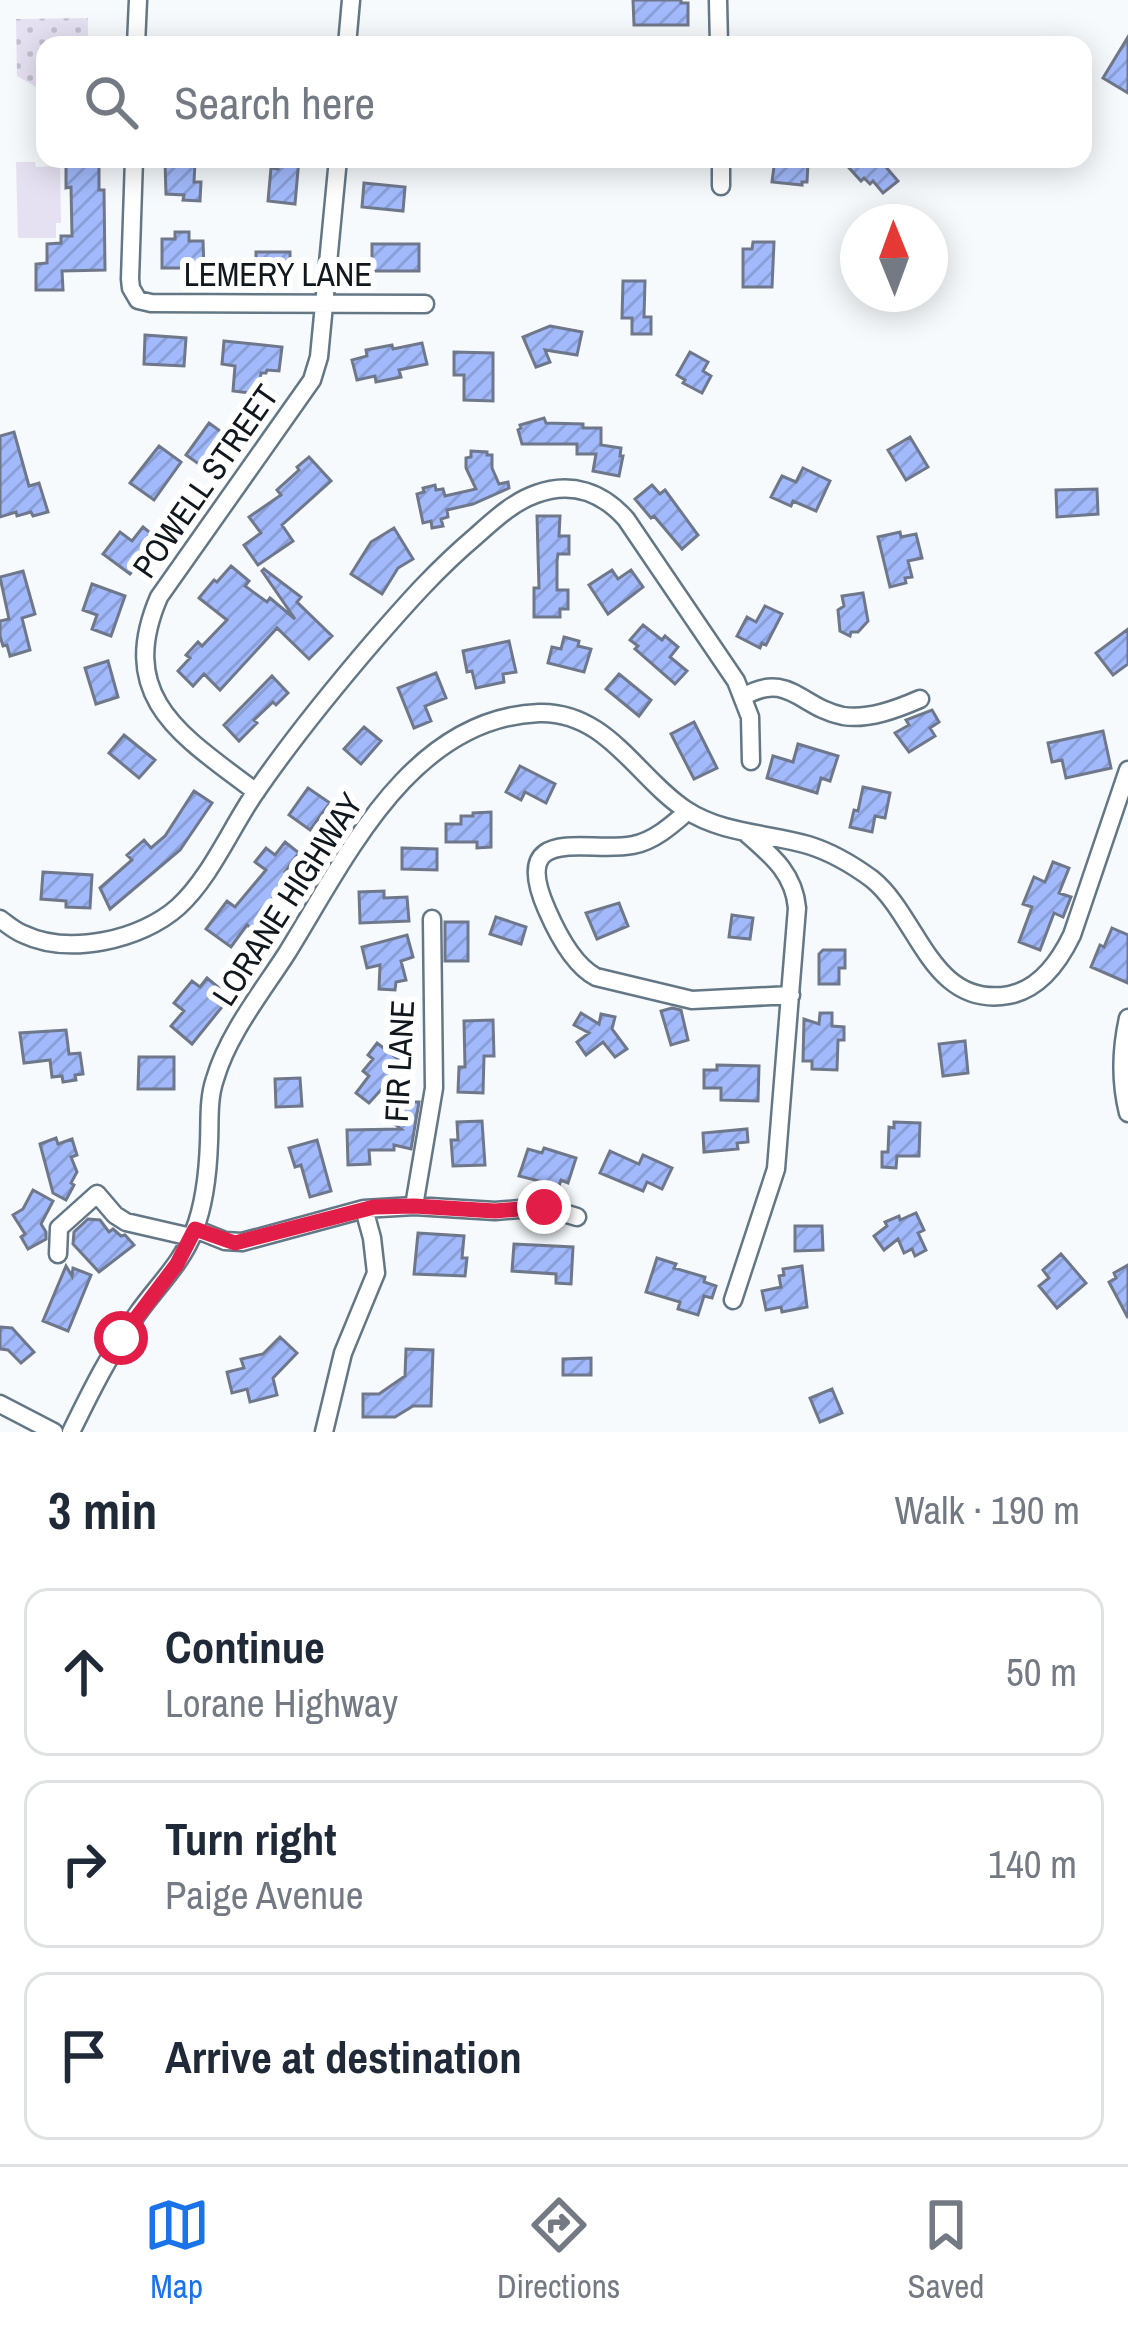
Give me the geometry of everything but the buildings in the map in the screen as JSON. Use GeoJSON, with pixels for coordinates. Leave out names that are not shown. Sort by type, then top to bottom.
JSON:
{"type":"FeatureCollection","features":[{"type":"Feature","properties":{"kind":"street"},"geometry":{"type":"LineString","coordinates":[[136,36],[138,0]]}},
{"type":"Feature","properties":{"kind":"street"},"geometry":{"type":"LineString","coordinates":[[348,36],[351,0]]}},
{"type":"Feature","properties":{"kind":"street"},"geometry":{"type":"LineString","coordinates":[[718,0],[719,36]]}},
{"type":"Feature","properties":{"kind":"street","name":"LEMERY LANE"},"geometry":{"type":"LineString","coordinates":[[134,168],[130,279],[134,295],[144,302],[425,304]]}},
{"type":"Feature","properties":{"kind":"street","name":"POWELL STREET"},"geometry":{"type":"LineString","coordinates":[[256,792],[185,738],[163,714],[149,686],[148,623],[159,597],[311,380],[319,357],[337,168]]}},
{"type":"Feature","properties":{"kind":"street"},"geometry":{"type":"LineString","coordinates":[[721,168],[722,186]]}},
{"type":"Feature","properties":{"kind":"street"},"geometry":{"type":"LineString","coordinates":[[0,920],[47,942],[86,943],[121,938],[179,906],[314,711],[435,571],[511,507],[551,490],[588,491],[619,511],[736,681],[750,717],[751,761]]}},
{"type":"Feature","properties":{"kind":"street"},"geometry":{"type":"LineString","coordinates":[[743,697],[763,686],[778,687],[831,712],[855,717],[920,699]]}},
{"type":"Feature","properties":{"kind":"street","name":"LORANE HIGHWAY"},"geometry":{"type":"LineString","coordinates":[[70,1432],[98,1375],[177,1264],[193,1233],[207,1182],[214,1078],[224,1056],[374,813],[403,780],[453,739],[504,717],[535,713],[571,717],[598,730],[688,812],[712,824],[811,846],[872,880],[892,899],[934,966],[959,988],[976,994],[1011,994],[1027,988],[1060,958],[1128,770]]}},
{"type":"Feature","properties":{"kind":"street"},"geometry":{"type":"LineString","coordinates":[[688,812],[635,844],[567,845],[541,857],[542,899],[557,930],[587,973],[686,999],[791,995]]}},
{"type":"Feature","properties":{"kind":"street"},"geometry":{"type":"LineString","coordinates":[[733,1300],[776,1169],[797,908],[795,891],[779,862],[746,832]]}},
{"type":"Feature","properties":{"kind":"street","name":"FIR LANE"},"geometry":{"type":"LineString","coordinates":[[414,1206],[434,1088],[432,919]]}},
{"type":"Feature","properties":{"kind":"street"},"geometry":{"type":"LineString","coordinates":[[1128,1018],[1121,1053],[1128,1114]]}},
{"type":"Feature","properties":{"kind":"street"},"geometry":{"type":"LineString","coordinates":[[58,1254],[59,1228],[97,1194],[126,1222],[242,1242],[364,1209],[544,1207],[577,1217]]}},
{"type":"Feature","properties":{"kind":"street"},"geometry":{"type":"LineString","coordinates":[[324,1432],[343,1353],[376,1273],[364,1209]]}},
{"type":"Feature","properties":{"kind":"street"},"geometry":{"type":"LineString","coordinates":[[0,1405],[54,1432]]}},
{"type":"Feature","properties":{"kind":"shaded area"},"geometry":{"type":"Polygon","coordinates":[[[88,18],[88,36],[36,36],[36,87],[17,76],[16,19],[88,18]]]}},
{"type":"Feature","properties":{"kind":"shaded area"},"geometry":{"type":"Polygon","coordinates":[[[16,162],[60,168],[61,223],[56,223],[56,238],[18,238],[16,162]]]}},
{"type":"Feature","properties":{"kind":"route"},"geometry":{"type":"LineString","coordinates":[[121,1338],[177,1264],[195,1229],[235,1243],[374,1207],[495,1211],[544,1207]]}}]}
